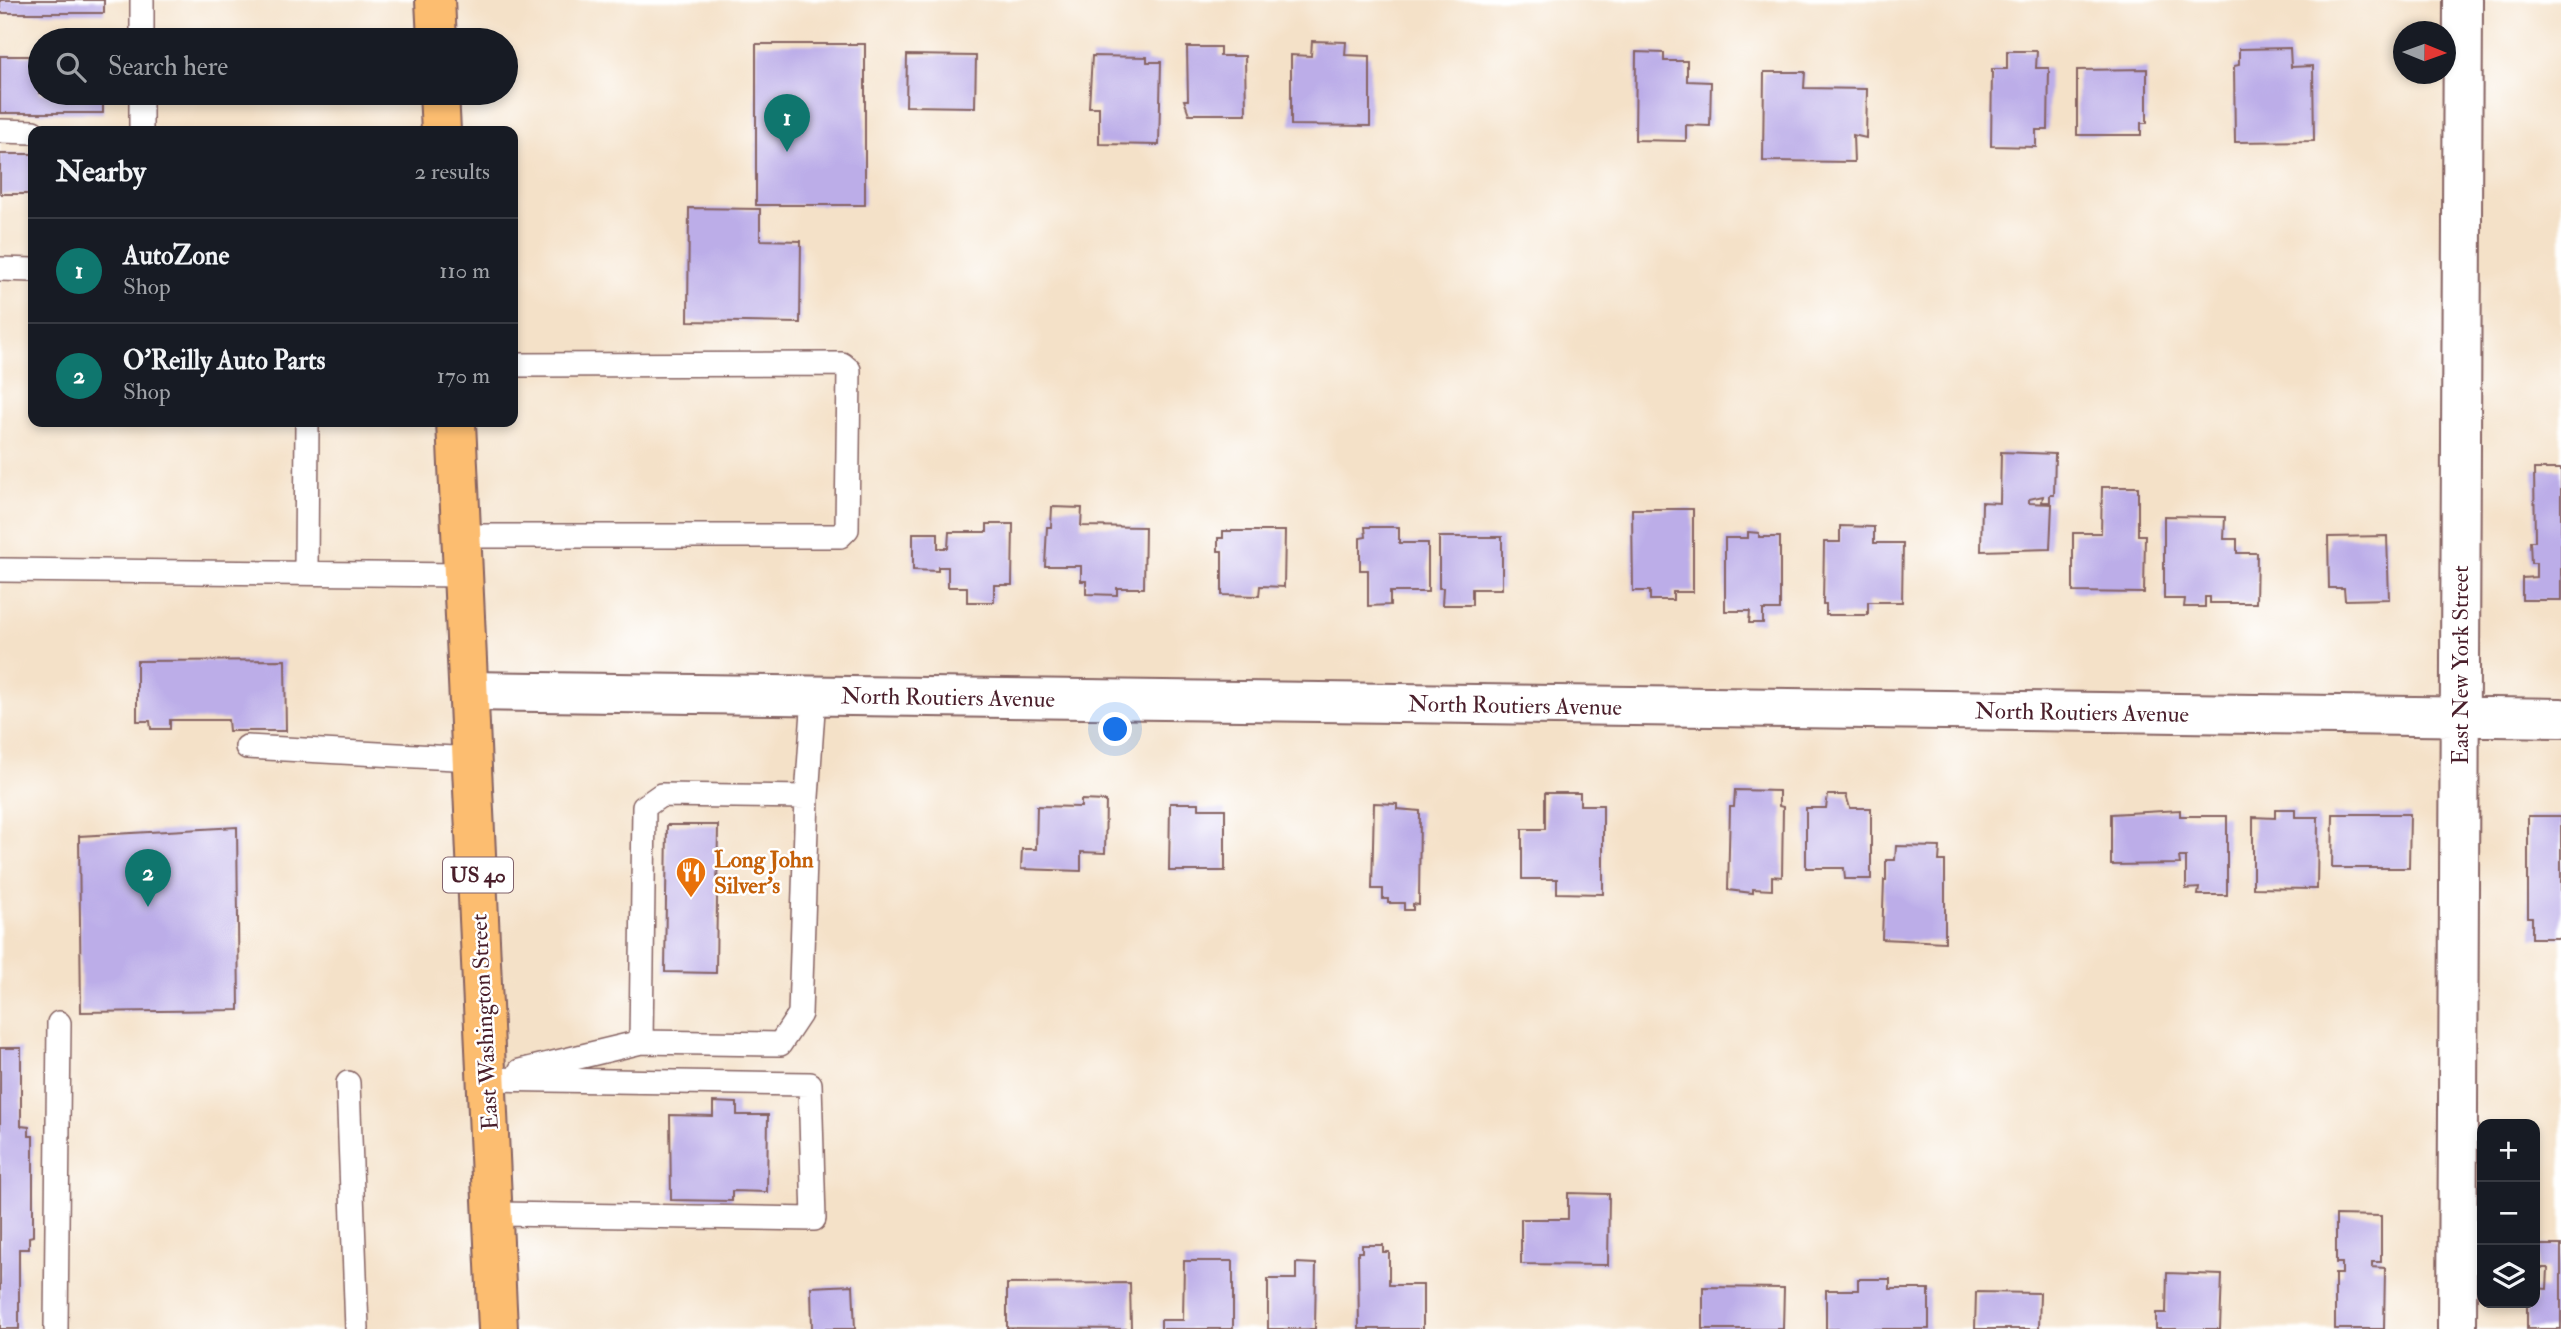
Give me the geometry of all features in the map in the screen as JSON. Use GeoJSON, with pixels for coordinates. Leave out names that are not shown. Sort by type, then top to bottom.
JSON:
{"type":"FeatureCollection","features":[{"type":"Feature","properties":{"kind":"main road"},"geometry":{"type":"LineString","coordinates":[[435,0],[436,28]]}},
{"type":"Feature","properties":{"kind":"main road"},"geometry":{"type":"LineString","coordinates":[[440,105],[441,126]]}},
{"type":"Feature","properties":{"kind":"main road","name":"East Washington Street"},"geometry":{"type":"LineString","coordinates":[[456,427],[498,1329]]}},
{"type":"Feature","properties":{"kind":"street","name":"East New York Street"},"geometry":{"type":"LineString","coordinates":[[2457,1329],[2463,0]]}},
{"type":"Feature","properties":{"kind":"street","name":"North Routiers Avenue"},"geometry":{"type":"LineString","coordinates":[[469,691],[2561,718]]}},
{"type":"Feature","properties":{"kind":"lane"},"geometry":{"type":"LineString","coordinates":[[142,0],[142,28]]}},
{"type":"Feature","properties":{"kind":"lane"},"geometry":{"type":"LineString","coordinates":[[141,105],[141,126]]}},
{"type":"Feature","properties":{"kind":"lane"},"geometry":{"type":"LineString","coordinates":[[0,131],[28,132]]}},
{"type":"Feature","properties":{"kind":"lane"},"geometry":{"type":"LineString","coordinates":[[0,269],[28,270]]}},
{"type":"Feature","properties":{"kind":"lane"},"geometry":{"type":"LineString","coordinates":[[461,536],[840,536],[847,529],[849,370],[842,364],[518,365]]}},
{"type":"Feature","properties":{"kind":"lane"},"geometry":{"type":"LineString","coordinates":[[306,571],[307,427]]}},
{"type":"Feature","properties":{"kind":"lane"},"geometry":{"type":"LineString","coordinates":[[0,570],[306,571],[463,575]]}},
{"type":"Feature","properties":{"kind":"lane"},"geometry":{"type":"LineString","coordinates":[[487,1079],[641,1042],[780,1044],[800,1014],[807,797],[814,696]]}},
{"type":"Feature","properties":{"kind":"lane"},"geometry":{"type":"LineString","coordinates":[[247,747],[472,759]]}},
{"type":"Feature","properties":{"kind":"lane"},"geometry":{"type":"LineString","coordinates":[[641,1042],[644,807],[661,795],[807,797]]}},
{"type":"Feature","properties":{"kind":"lane"},"geometry":{"type":"LineString","coordinates":[[56,1329],[59,1023]]}},
{"type":"Feature","properties":{"kind":"lane"},"geometry":{"type":"LineString","coordinates":[[487,1079],[810,1084],[814,1219],[493,1214]]}},
{"type":"Feature","properties":{"kind":"lane"},"geometry":{"type":"LineString","coordinates":[[348,1083],[357,1329]]}},
{"type":"Feature","properties":{"kind":"building"},"geometry":{"type":"Polygon","coordinates":[[[0,0],[104,0],[104,13],[0,13],[0,0]]]}},
{"type":"Feature","properties":{"kind":"building"},"geometry":{"type":"Polygon","coordinates":[[[1312,41],[1346,42],[1345,55],[1370,56],[1370,126],[1291,125],[1291,55],[1311,56],[1312,41]]]}},
{"type":"Feature","properties":{"kind":"building"},"geometry":{"type":"Polygon","coordinates":[[[756,44],[865,44],[865,205],[756,205],[756,44]]]}},
{"type":"Feature","properties":{"kind":"building"},"geometry":{"type":"Polygon","coordinates":[[[1187,47],[1220,47],[1220,56],[1245,56],[1246,114],[1189,114],[1184,100],[1188,100],[1187,47]]]}},
{"type":"Feature","properties":{"kind":"building"},"geometry":{"type":"Polygon","coordinates":[[[2290,48],[2291,67],[2313,66],[2314,141],[2235,142],[2234,66],[2239,65],[2239,49],[2290,48]]]}},
{"type":"Feature","properties":{"kind":"building"},"geometry":{"type":"Polygon","coordinates":[[[2007,51],[2037,51],[2036,68],[2049,68],[2048,130],[2036,130],[2036,147],[1991,146],[1992,69],[2007,69],[2007,51]]]}},
{"type":"Feature","properties":{"kind":"building"},"geometry":{"type":"Polygon","coordinates":[[[1636,52],[1664,53],[1664,61],[1687,61],[1687,81],[1711,82],[1710,126],[1686,125],[1686,141],[1635,140],[1636,52]]]}},
{"type":"Feature","properties":{"kind":"building"},"geometry":{"type":"Polygon","coordinates":[[[907,55],[976,56],[975,107],[906,106],[907,55]]]}},
{"type":"Feature","properties":{"kind":"building"},"geometry":{"type":"Polygon","coordinates":[[[0,56],[28,56],[28,105],[103,105],[103,113],[0,113],[0,56]]]}},
{"type":"Feature","properties":{"kind":"building"},"geometry":{"type":"Polygon","coordinates":[[[1092,56],[1147,57],[1147,62],[1161,62],[1159,145],[1099,144],[1099,107],[1089,107],[1092,56]]]}},
{"type":"Feature","properties":{"kind":"building"},"geometry":{"type":"Polygon","coordinates":[[[2147,69],[2147,123],[2141,123],[2141,135],[2077,135],[2077,70],[2147,69]]]}},
{"type":"Feature","properties":{"kind":"building"},"geometry":{"type":"Polygon","coordinates":[[[1764,72],[1805,72],[1804,88],[1867,89],[1866,138],[1853,135],[1854,162],[1763,161],[1764,72]]]}},
{"type":"Feature","properties":{"kind":"building"},"geometry":{"type":"Polygon","coordinates":[[[0,154],[28,154],[28,194],[0,194],[0,154]]]}},
{"type":"Feature","properties":{"kind":"building"},"geometry":{"type":"Polygon","coordinates":[[[689,208],[760,209],[760,240],[801,241],[800,323],[688,321],[689,208]]]}},
{"type":"Feature","properties":{"kind":"building"},"geometry":{"type":"Polygon","coordinates":[[[2001,452],[2055,454],[2054,495],[2050,495],[2050,502],[2042,502],[2043,496],[2029,499],[2029,503],[2052,504],[2050,549],[1981,551],[1982,502],[2000,503],[2001,452]]]}},
{"type":"Feature","properties":{"kind":"building"},"geometry":{"type":"Polygon","coordinates":[[[2534,469],[2561,469],[2561,600],[2522,600],[2522,578],[2536,577],[2536,563],[2531,563],[2530,541],[2535,541],[2534,469]]]}},
{"type":"Feature","properties":{"kind":"building"},"geometry":{"type":"Polygon","coordinates":[[[2102,487],[2138,487],[2138,535],[2145,535],[2144,593],[2073,592],[2073,533],[2101,533],[2102,487]]]}},
{"type":"Feature","properties":{"kind":"building"},"geometry":{"type":"Polygon","coordinates":[[[1052,507],[1082,508],[1081,526],[1145,527],[1144,588],[1117,588],[1117,595],[1086,594],[1086,581],[1081,581],[1081,566],[1045,566],[1047,527],[1051,527],[1052,507]]]}},
{"type":"Feature","properties":{"kind":"building"},"geometry":{"type":"Polygon","coordinates":[[[1632,509],[1693,509],[1693,592],[1673,592],[1673,600],[1650,600],[1650,591],[1633,591],[1632,509]]]}},
{"type":"Feature","properties":{"kind":"building"},"geometry":{"type":"Polygon","coordinates":[[[2164,516],[2225,517],[2224,539],[2237,539],[2237,553],[2257,553],[2256,603],[2210,603],[2210,597],[2205,597],[2205,607],[2184,607],[2185,599],[2164,599],[2164,516]]]}},
{"type":"Feature","properties":{"kind":"building"},"geometry":{"type":"Polygon","coordinates":[[[987,524],[1013,524],[1012,585],[994,585],[994,602],[967,602],[967,587],[948,587],[948,567],[938,567],[938,571],[913,570],[913,533],[938,533],[938,548],[948,548],[949,532],[987,532],[987,524]]]}},
{"type":"Feature","properties":{"kind":"building"},"geometry":{"type":"Polygon","coordinates":[[[1840,526],[1874,527],[1874,543],[1903,543],[1902,602],[1868,602],[1868,615],[1826,615],[1826,604],[1823,604],[1824,542],[1840,542],[1840,526]]]}},
{"type":"Feature","properties":{"kind":"building"},"geometry":{"type":"Polygon","coordinates":[[[1365,527],[1399,527],[1399,543],[1428,543],[1428,592],[1390,592],[1390,605],[1368,606],[1368,570],[1360,570],[1360,538],[1366,537],[1365,527]]]}},
{"type":"Feature","properties":{"kind":"building"},"geometry":{"type":"Polygon","coordinates":[[[1223,531],[1285,531],[1284,587],[1260,586],[1259,596],[1222,595],[1222,551],[1218,551],[1218,538],[1223,538],[1223,531]]]}},
{"type":"Feature","properties":{"kind":"building"},"geometry":{"type":"Polygon","coordinates":[[[1748,532],[1759,533],[1759,537],[1780,537],[1780,610],[1763,610],[1763,623],[1749,623],[1750,611],[1725,611],[1725,538],[1748,538],[1748,532]]]}},
{"type":"Feature","properties":{"kind":"building"},"geometry":{"type":"Polygon","coordinates":[[[2387,536],[2389,599],[2345,600],[2344,588],[2329,588],[2328,537],[2387,536]]]}},
{"type":"Feature","properties":{"kind":"building"},"geometry":{"type":"Polygon","coordinates":[[[1439,537],[1502,537],[1502,589],[1472,589],[1472,605],[1442,605],[1443,588],[1439,588],[1439,537]]]}},
{"type":"Feature","properties":{"kind":"building"},"geometry":{"type":"Polygon","coordinates":[[[285,660],[286,731],[229,731],[228,720],[170,720],[170,729],[151,729],[150,721],[137,721],[137,661],[285,660]]]}},
{"type":"Feature","properties":{"kind":"building"},"geometry":{"type":"Polygon","coordinates":[[[1735,790],[1779,791],[1779,806],[1783,807],[1782,877],[1772,876],[1772,890],[1753,889],[1753,893],[1728,890],[1730,807],[1734,807],[1735,790]]]}},
{"type":"Feature","properties":{"kind":"building"},"geometry":{"type":"Polygon","coordinates":[[[1545,793],[1580,793],[1580,805],[1603,805],[1603,894],[1557,893],[1557,879],[1522,879],[1522,829],[1545,829],[1545,793]]]}},
{"type":"Feature","properties":{"kind":"building"},"geometry":{"type":"Polygon","coordinates":[[[1828,795],[1846,795],[1850,808],[1871,808],[1871,879],[1845,879],[1844,868],[1806,868],[1806,808],[1826,808],[1828,795]]]}},
{"type":"Feature","properties":{"kind":"building"},"geometry":{"type":"Polygon","coordinates":[[[1081,800],[1106,801],[1105,853],[1081,852],[1081,871],[1021,869],[1022,849],[1036,849],[1037,806],[1081,807],[1081,800]]]}},
{"type":"Feature","properties":{"kind":"building"},"geometry":{"type":"Polygon","coordinates":[[[1170,803],[1199,803],[1199,809],[1225,809],[1225,871],[1169,871],[1170,803]]]}},
{"type":"Feature","properties":{"kind":"building"},"geometry":{"type":"Polygon","coordinates":[[[1374,803],[1397,804],[1397,809],[1420,811],[1419,905],[1413,904],[1413,910],[1404,910],[1404,903],[1388,903],[1388,899],[1383,899],[1383,889],[1372,889],[1374,803]]]}},
{"type":"Feature","properties":{"kind":"building"},"geometry":{"type":"Polygon","coordinates":[[[2275,809],[2295,809],[2295,817],[2318,817],[2317,889],[2253,888],[2253,817],[2275,818],[2275,809]]]}},
{"type":"Feature","properties":{"kind":"building"},"geometry":{"type":"Polygon","coordinates":[[[2180,810],[2180,816],[2227,816],[2227,895],[2198,895],[2199,888],[2186,889],[2186,857],[2179,857],[2180,864],[2111,865],[2111,814],[2180,810]]]}},
{"type":"Feature","properties":{"kind":"building"},"geometry":{"type":"Polygon","coordinates":[[[2333,814],[2410,814],[2409,868],[2332,868],[2333,814]]]}},
{"type":"Feature","properties":{"kind":"building"},"geometry":{"type":"Polygon","coordinates":[[[2528,816],[2561,816],[2561,938],[2532,938],[2532,917],[2528,917],[2528,816]]]}},
{"type":"Feature","properties":{"kind":"building","name":"Long John Silver's"},"geometry":{"type":"Polygon","coordinates":[[[667,825],[718,825],[716,973],[665,972],[667,825]]]}},
{"type":"Feature","properties":{"kind":"building"},"geometry":{"type":"Polygon","coordinates":[[[237,827],[239,1010],[81,1012],[79,836],[237,827]]]}},
{"type":"Feature","properties":{"kind":"building"},"geometry":{"type":"Polygon","coordinates":[[[1896,846],[1940,847],[1939,861],[1945,861],[1945,942],[1882,939],[1886,860],[1895,860],[1896,846]]]}},
{"type":"Feature","properties":{"kind":"building"},"geometry":{"type":"Polygon","coordinates":[[[0,1048],[21,1048],[21,1126],[29,1127],[29,1136],[33,1136],[33,1236],[29,1237],[29,1249],[19,1249],[19,1329],[0,1329],[0,1048]]]}},
{"type":"Feature","properties":{"kind":"building"},"geometry":{"type":"Polygon","coordinates":[[[713,1102],[737,1103],[737,1115],[768,1115],[767,1192],[732,1191],[732,1201],[671,1200],[670,1115],[713,1116],[713,1102]]]}},
{"type":"Feature","properties":{"kind":"building"},"geometry":{"type":"Polygon","coordinates":[[[1568,1193],[1609,1194],[1608,1265],[1521,1264],[1521,1219],[1568,1219],[1568,1193]]]}},
{"type":"Feature","properties":{"kind":"building"},"geometry":{"type":"Polygon","coordinates":[[[2336,1215],[2381,1216],[2381,1262],[2372,1262],[2372,1267],[2385,1268],[2384,1329],[2335,1329],[2335,1274],[2342,1274],[2342,1263],[2336,1263],[2336,1215]]]}},
{"type":"Feature","properties":{"kind":"building"},"geometry":{"type":"Polygon","coordinates":[[[1362,1245],[1383,1245],[1383,1252],[1389,1252],[1389,1285],[1423,1285],[1423,1329],[1359,1329],[1358,1252],[1362,1252],[1362,1245]]]}},
{"type":"Feature","properties":{"kind":"building"},"geometry":{"type":"Polygon","coordinates":[[[2540,1245],[2561,1245],[2561,1329],[2527,1329],[2527,1308],[2540,1308],[2540,1288],[2547,1289],[2548,1268],[2540,1268],[2540,1245]]]}},
{"type":"Feature","properties":{"kind":"building"},"geometry":{"type":"Polygon","coordinates":[[[1184,1261],[1233,1261],[1233,1329],[1161,1329],[1161,1320],[1183,1320],[1184,1261]]]}},
{"type":"Feature","properties":{"kind":"building"},"geometry":{"type":"Polygon","coordinates":[[[1296,1263],[1316,1264],[1315,1329],[1268,1329],[1268,1279],[1296,1279],[1296,1263]]]}},
{"type":"Feature","properties":{"kind":"building"},"geometry":{"type":"Polygon","coordinates":[[[2167,1273],[2222,1275],[2220,1329],[2156,1329],[2156,1313],[2166,1313],[2167,1273]]]}},
{"type":"Feature","properties":{"kind":"building"},"geometry":{"type":"Polygon","coordinates":[[[1858,1279],[1890,1279],[1890,1289],[1929,1289],[1929,1329],[1826,1329],[1826,1290],[1858,1290],[1858,1279]]]}},
{"type":"Feature","properties":{"kind":"building"},"geometry":{"type":"Polygon","coordinates":[[[1130,1283],[1131,1329],[1007,1328],[1007,1284],[1130,1283]]]}},
{"type":"Feature","properties":{"kind":"building"},"geometry":{"type":"Polygon","coordinates":[[[853,1285],[855,1329],[812,1329],[811,1287],[853,1285]]]}},
{"type":"Feature","properties":{"kind":"building"},"geometry":{"type":"Polygon","coordinates":[[[1703,1287],[1784,1288],[1783,1329],[1703,1329],[1703,1287]]]}},
{"type":"Feature","properties":{"kind":"building"},"geometry":{"type":"Polygon","coordinates":[[[1976,1292],[2040,1293],[2039,1329],[1975,1329],[1976,1292]]]}},
{"type":"Feature","properties":{"kind":"place","name":"AutoZone"},"geometry":{"type":"Point","coordinates":[787,152]}},
{"type":"Feature","properties":{"kind":"place","name":"Long John Silver's"},"geometry":{"type":"Point","coordinates":[691,899]}},
{"type":"Feature","properties":{"kind":"place","name":"O'Reilly Auto Parts"},"geometry":{"type":"Point","coordinates":[148,907]}}]}
